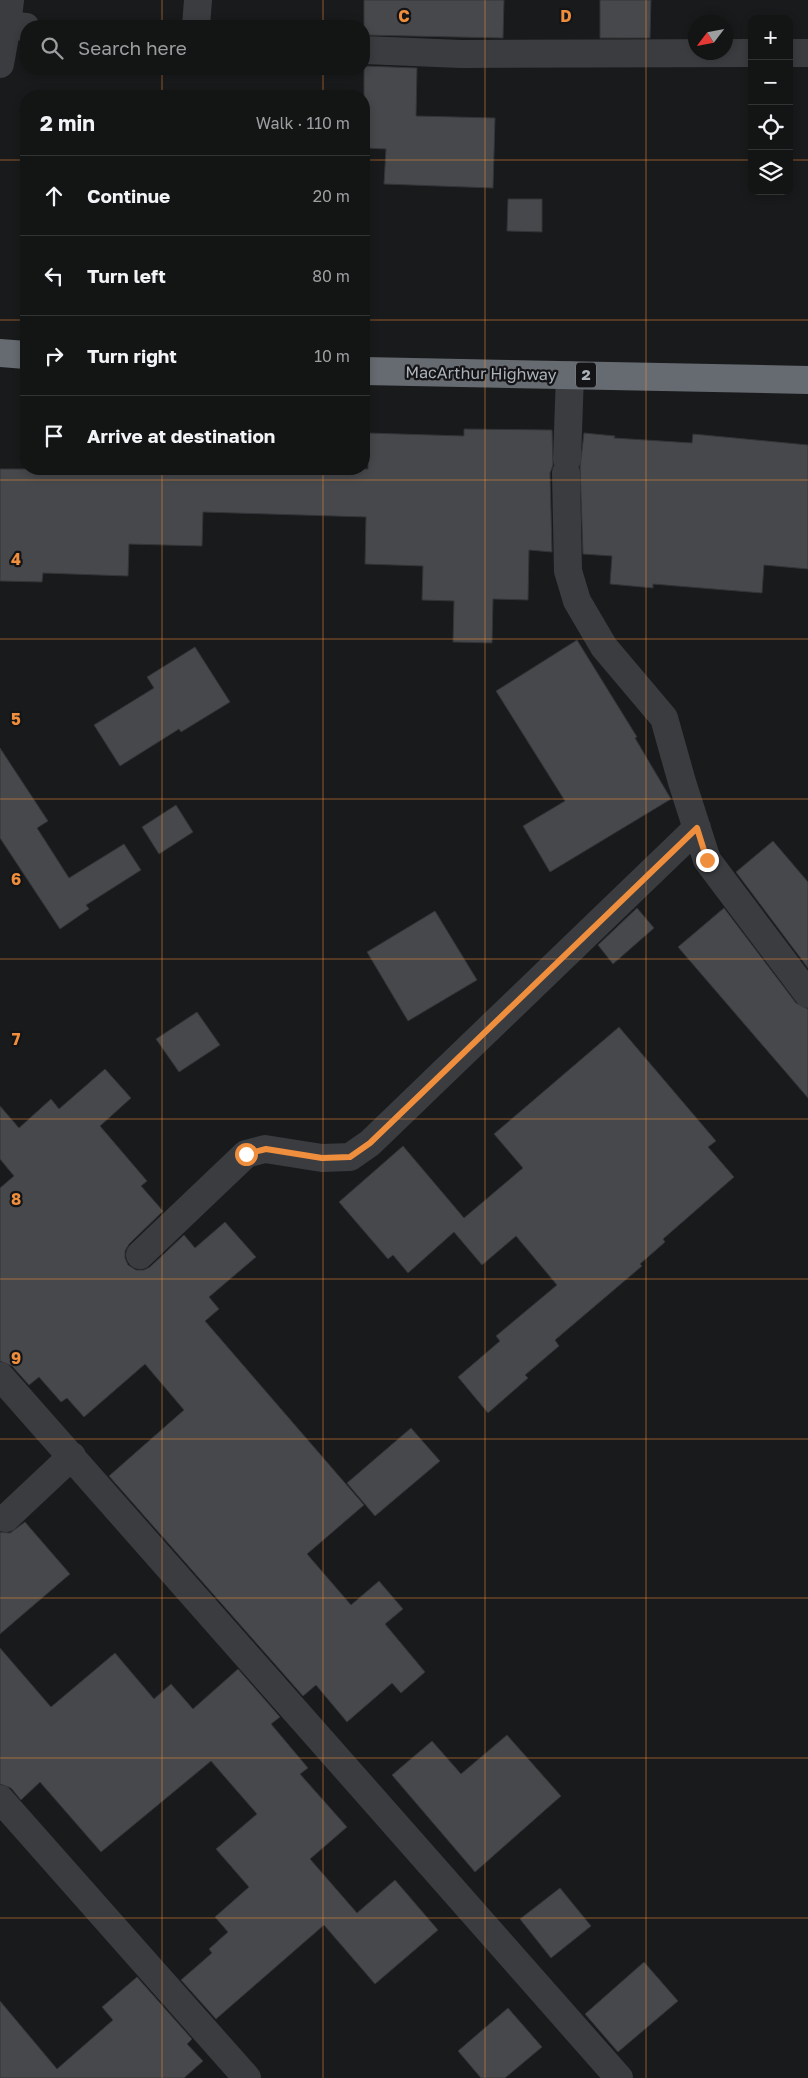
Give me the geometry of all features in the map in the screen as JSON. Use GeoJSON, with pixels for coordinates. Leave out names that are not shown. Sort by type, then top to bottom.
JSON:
{"type":"FeatureCollection","features":[{"type":"Feature","properties":{"kind":"highway"},"geometry":{"type":"LineString","coordinates":[[0,353],[20,355]]}},
{"type":"Feature","properties":{"kind":"highway","name":"MacArthur Highway"},"geometry":{"type":"LineString","coordinates":[[370,370],[808,380]]}},
{"type":"Feature","properties":{"kind":"street"},"geometry":{"type":"LineString","coordinates":[[196,20],[198,0]]}},
{"type":"Feature","properties":{"kind":"street"},"geometry":{"type":"LineString","coordinates":[[0,64],[11,19]]}},
{"type":"Feature","properties":{"kind":"street"},"geometry":{"type":"LineString","coordinates":[[370,50],[462,54],[748,53]]}},
{"type":"Feature","properties":{"kind":"street"},"geometry":{"type":"LineString","coordinates":[[793,53],[808,53]]}},
{"type":"Feature","properties":{"kind":"street"},"geometry":{"type":"LineString","coordinates":[[570,375],[566,466],[568,571],[577,601],[604,647],[664,718],[707,860],[808,994]]}},
{"type":"Feature","properties":{"kind":"street"},"geometry":{"type":"LineString","coordinates":[[140,1255],[246,1154],[266,1149],[322,1158],[350,1157],[370,1143],[697,828]]}},
{"type":"Feature","properties":{"kind":"street"},"geometry":{"type":"LineString","coordinates":[[0,1376],[619,2078]]}},
{"type":"Feature","properties":{"kind":"street"},"geometry":{"type":"LineString","coordinates":[[6,1518],[72,1456]]}},
{"type":"Feature","properties":{"kind":"street"},"geometry":{"type":"LineString","coordinates":[[0,1799],[247,2078]]}},
{"type":"Feature","properties":{"kind":"building"},"geometry":{"type":"Polygon","coordinates":[[[364,0],[504,0],[503,38],[370,35],[370,20],[364,20],[364,0]]]}},
{"type":"Feature","properties":{"kind":"building"},"geometry":{"type":"Polygon","coordinates":[[[600,0],[651,0],[650,38],[600,38],[600,0]]]}},
{"type":"Feature","properties":{"kind":"building"},"geometry":{"type":"Polygon","coordinates":[[[370,66],[417,68],[416,116],[495,118],[493,188],[384,184],[386,149],[370,148],[370,90],[364,90],[364,75],[370,75],[370,66]]]}},
{"type":"Feature","properties":{"kind":"building"},"geometry":{"type":"Polygon","coordinates":[[[508,199],[542,199],[542,232],[507,231],[508,199]]]}},
{"type":"Feature","properties":{"kind":"building"},"geometry":{"type":"Polygon","coordinates":[[[464,429],[552,430],[553,465],[550,473],[552,552],[529,550],[528,600],[493,599],[492,643],[453,642],[454,601],[422,600],[423,566],[365,564],[366,517],[203,512],[202,546],[129,544],[128,576],[43,573],[42,582],[0,581],[0,469],[20,469],[20,475],[370,475],[370,433],[464,436],[464,429]]]}},
{"type":"Feature","properties":{"kind":"building"},"geometry":{"type":"Polygon","coordinates":[[[584,433],[615,436],[614,438],[692,443],[693,434],[808,445],[808,569],[764,565],[762,593],[653,584],[653,588],[610,584],[612,556],[583,554],[580,467],[584,433]]]}},
{"type":"Feature","properties":{"kind":"building"},"geometry":{"type":"Polygon","coordinates":[[[577,640],[637,737],[635,738],[671,799],[550,872],[523,826],[565,801],[496,691],[577,640]]]}},
{"type":"Feature","properties":{"kind":"building"},"geometry":{"type":"Polygon","coordinates":[[[195,647],[230,702],[181,732],[179,729],[120,766],[94,725],[154,688],[147,677],[195,647]]]}},
{"type":"Feature","properties":{"kind":"building"},"geometry":{"type":"Polygon","coordinates":[[[0,748],[48,821],[37,828],[69,878],[124,844],[141,870],[86,905],[89,909],[60,929],[0,838],[0,748]]]}},
{"type":"Feature","properties":{"kind":"building"},"geometry":{"type":"Polygon","coordinates":[[[176,805],[193,832],[159,854],[142,827],[176,805]]]}},
{"type":"Feature","properties":{"kind":"building"},"geometry":{"type":"Polygon","coordinates":[[[773,841],[808,882],[808,968],[736,872],[773,841]]]}},
{"type":"Feature","properties":{"kind":"building"},"geometry":{"type":"Polygon","coordinates":[[[637,908],[654,928],[613,964],[598,945],[637,908]]]}},
{"type":"Feature","properties":{"kind":"building"},"geometry":{"type":"Polygon","coordinates":[[[724,908],[796,1003],[808,1009],[808,1098],[678,947],[724,908]]]}},
{"type":"Feature","properties":{"kind":"building"},"geometry":{"type":"Polygon","coordinates":[[[435,911],[477,980],[408,1021],[367,952],[435,911]]]}},
{"type":"Feature","properties":{"kind":"building"},"geometry":{"type":"Polygon","coordinates":[[[197,1012],[220,1045],[179,1072],[156,1039],[197,1012]]]}},
{"type":"Feature","properties":{"kind":"building"},"geometry":{"type":"Polygon","coordinates":[[[619,1027],[716,1141],[708,1147],[734,1177],[663,1239],[665,1242],[640,1264],[642,1266],[555,1340],[559,1346],[525,1375],[528,1378],[488,1413],[458,1377],[500,1341],[496,1336],[557,1285],[516,1236],[482,1265],[454,1232],[408,1273],[393,1255],[388,1259],[339,1202],[403,1146],[464,1218],[523,1168],[494,1134],[619,1027]]]}},
{"type":"Feature","properties":{"kind":"building"},"geometry":{"type":"Polygon","coordinates":[[[105,1069],[131,1098],[100,1126],[147,1181],[141,1186],[163,1211],[129,1244],[125,1251],[128,1265],[136,1270],[144,1270],[150,1267],[184,1235],[195,1248],[225,1222],[256,1257],[209,1297],[219,1309],[205,1321],[364,1505],[307,1554],[351,1605],[379,1581],[403,1609],[385,1624],[425,1672],[401,1693],[392,1683],[347,1722],[316,1685],[303,1696],[109,1476],[184,1410],[145,1364],[84,1417],[67,1398],[61,1402],[39,1377],[29,1385],[12,1366],[0,1361],[0,1188],[14,1176],[0,1159],[0,1106],[19,1128],[51,1099],[59,1109],[105,1069]]]}},
{"type":"Feature","properties":{"kind":"building"},"geometry":{"type":"Polygon","coordinates":[[[411,1428],[440,1461],[375,1516],[347,1483],[411,1428]]]}},
{"type":"Feature","properties":{"kind":"building"},"geometry":{"type":"Polygon","coordinates":[[[25,1522],[70,1574],[0,1634],[0,1532],[10,1533],[25,1522]]]}},
{"type":"Feature","properties":{"kind":"building"},"geometry":{"type":"Polygon","coordinates":[[[0,1648],[51,1707],[115,1653],[154,1699],[171,1684],[193,1709],[238,1669],[280,1717],[271,1724],[308,1768],[300,1774],[347,1827],[310,1859],[357,1913],[395,1880],[438,1930],[375,1984],[324,1925],[216,2019],[181,1980],[212,1953],[209,1949],[228,1932],[215,1917],[249,1887],[216,1849],[257,1814],[211,1761],[101,1852],[40,1782],[21,1800],[11,1788],[0,1784],[0,1648]]]}},
{"type":"Feature","properties":{"kind":"building"},"geometry":{"type":"Polygon","coordinates":[[[507,1735],[561,1796],[475,1872],[392,1775],[432,1741],[461,1774],[507,1735]]]}},
{"type":"Feature","properties":{"kind":"building"},"geometry":{"type":"Polygon","coordinates":[[[560,1888],[591,1926],[551,1958],[520,1919],[560,1888]]]}},
{"type":"Feature","properties":{"kind":"building"},"geometry":{"type":"Polygon","coordinates":[[[644,1962],[678,2001],[618,2052],[585,2014],[644,1962]]]}},
{"type":"Feature","properties":{"kind":"building"},"geometry":{"type":"Polygon","coordinates":[[[137,1977],[192,2039],[187,2044],[203,2061],[184,2078],[0,2078],[0,2001],[57,2069],[113,2020],[102,2007],[137,1977]]]}},
{"type":"Feature","properties":{"kind":"building"},"geometry":{"type":"Polygon","coordinates":[[[508,2008],[542,2047],[505,2078],[481,2078],[458,2051],[508,2008]]]}},
{"type":"Feature","properties":{"kind":"route"},"geometry":{"type":"LineString","coordinates":[[246,1154],[266,1149],[322,1158],[350,1157],[370,1143],[697,828],[707,860]]}}]}
